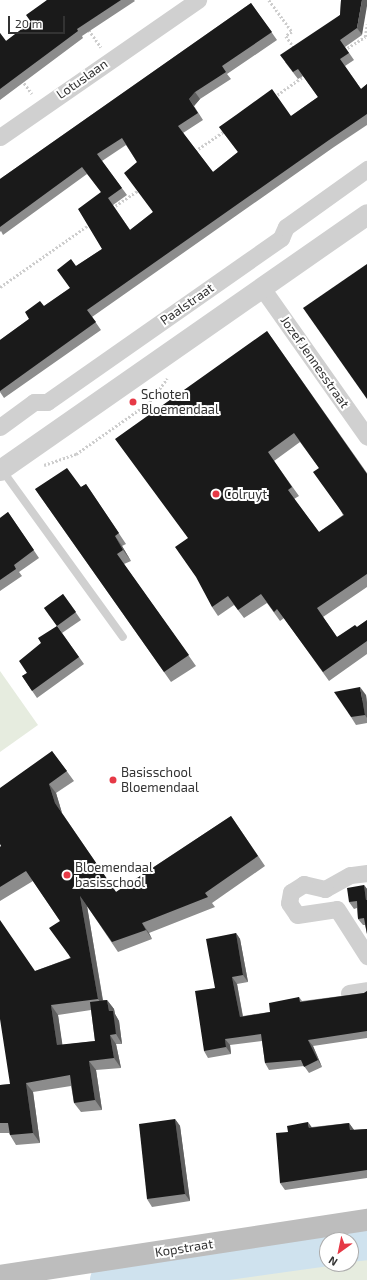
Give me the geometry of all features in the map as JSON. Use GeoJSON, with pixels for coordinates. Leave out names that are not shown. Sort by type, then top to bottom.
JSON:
{"type":"FeatureCollection","features":[{"type":"Feature","properties":{"kind":"main road","name":"Kopstraat"},"geometry":{"type":"LineString","coordinates":[[0,1276],[367,1220]]}},
{"type":"Feature","properties":{"kind":"street","name":"Lotuslaan"},"geometry":{"type":"LineString","coordinates":[[0,137],[198,0]]}},
{"type":"Feature","properties":{"kind":"street","name":"Paalstraat"},"geometry":{"type":"LineString","coordinates":[[0,427],[34,402],[47,402],[274,243],[281,238],[286,226],[367,169]]}},
{"type":"Feature","properties":{"kind":"street"},"geometry":{"type":"LineString","coordinates":[[1,470],[367,214]]}},
{"type":"Feature","properties":{"kind":"street","name":"Jozef Jennesstraat"},"geometry":{"type":"LineString","coordinates":[[262,288],[367,437]]}},
{"type":"Feature","properties":{"kind":"street"},"geometry":{"type":"LineString","coordinates":[[337,909],[297,914],[289,903],[291,892],[304,884],[324,889],[350,875],[367,872]]}},
{"type":"Feature","properties":{"kind":"street"},"geometry":{"type":"LineString","coordinates":[[324,889],[367,956]]}},
{"type":"Feature","properties":{"kind":"street"},"geometry":{"type":"LineString","coordinates":[[349,994],[367,990]]}},
{"type":"Feature","properties":{"kind":"lane"},"geometry":{"type":"LineString","coordinates":[[1,470],[123,637]]}},
{"type":"Feature","properties":{"kind":"path"},"geometry":{"type":"LineString","coordinates":[[269,0],[292,32],[286,36],[298,54]]}},
{"type":"Feature","properties":{"kind":"path"},"geometry":{"type":"LineString","coordinates":[[85,24],[110,60]]}},
{"type":"Feature","properties":{"kind":"path"},"geometry":{"type":"LineString","coordinates":[[341,52],[365,37],[367,24]]}},
{"type":"Feature","properties":{"kind":"path"},"geometry":{"type":"LineString","coordinates":[[271,99],[310,72]]}},
{"type":"Feature","properties":{"kind":"path"},"geometry":{"type":"LineString","coordinates":[[19,75],[42,107]]}},
{"type":"Feature","properties":{"kind":"path"},"geometry":{"type":"LineString","coordinates":[[193,153],[232,126]]}},
{"type":"Feature","properties":{"kind":"path"},"geometry":{"type":"LineString","coordinates":[[108,211],[147,184]]}},
{"type":"Feature","properties":{"kind":"path"},"geometry":{"type":"LineString","coordinates":[[0,287],[96,220]]}},
{"type":"Feature","properties":{"kind":"shaded area"},"geometry":{"type":"Polygon","coordinates":[[[0,671],[38,725],[0,752],[0,671]]]}},
{"type":"Feature","properties":{"kind":"shaded area"},"geometry":{"type":"Polygon","coordinates":[[[367,1243],[367,1280],[118,1280],[319,1250],[319,1272],[359,1272],[359,1244],[367,1243]]]}},
{"type":"Feature","properties":{"kind":"building"},"geometry":{"type":"Polygon","coordinates":[[[47,0],[121,0],[77,29],[78,31],[0,89],[0,33],[6,41],[31,22],[26,15],[47,0]]]}},
{"type":"Feature","properties":{"kind":"building"},"geometry":{"type":"Polygon","coordinates":[[[341,0],[362,0],[357,28],[340,40],[349,53],[340,59],[361,89],[367,84],[367,114],[87,310],[96,322],[0,391],[0,340],[29,319],[25,312],[40,301],[44,306],[70,288],[57,270],[71,259],[76,266],[102,249],[78,209],[101,192],[82,167],[0,227],[0,179],[251,3],[272,32],[222,66],[226,72],[195,92],[189,99],[198,113],[178,126],[213,172],[238,152],[219,127],[272,89],[291,116],[318,97],[298,69],[293,72],[280,55],[340,15],[341,0]],[[122,138],[97,154],[122,188],[108,198],[130,230],[153,212],[124,173],[137,162],[122,138]]]}},
{"type":"Feature","properties":{"kind":"building"},"geometry":{"type":"Polygon","coordinates":[[[367,264],[367,399],[303,308],[367,264]]]}},
{"type":"Feature","properties":{"kind":"building"},"geometry":{"type":"Polygon","coordinates":[[[267,331],[367,474],[367,574],[317,608],[337,637],[355,625],[357,627],[367,620],[367,641],[323,672],[277,609],[274,612],[261,594],[238,610],[228,596],[212,607],[196,577],[175,547],[188,538],[115,439],[267,331]],[[294,433],[268,452],[292,487],[288,490],[319,532],[344,515],[313,472],[319,468],[294,433]]]}},
{"type":"Feature","properties":{"kind":"building"},"geometry":{"type":"Polygon","coordinates":[[[67,468],[81,487],[86,484],[119,533],[115,536],[123,550],[117,554],[189,655],[164,672],[35,489],[67,468]]]}},
{"type":"Feature","properties":{"kind":"building"},"geometry":{"type":"Polygon","coordinates":[[[8,512],[34,550],[14,565],[16,569],[0,580],[0,518],[8,512]]]}},
{"type":"Feature","properties":{"kind":"building"},"geometry":{"type":"Polygon","coordinates":[[[63,594],[76,612],[57,626],[44,608],[63,594]]]}},
{"type":"Feature","properties":{"kind":"building"},"geometry":{"type":"Polygon","coordinates":[[[57,626],[79,657],[32,691],[22,676],[27,673],[19,661],[41,643],[38,638],[57,626]]]}},
{"type":"Feature","properties":{"kind":"building"},"geometry":{"type":"Polygon","coordinates":[[[360,687],[365,715],[351,717],[334,692],[360,687]]]}},
{"type":"Feature","properties":{"kind":"building"},"geometry":{"type":"Polygon","coordinates":[[[52,751],[67,771],[49,784],[55,803],[116,892],[231,816],[258,856],[205,893],[208,897],[142,923],[146,930],[112,942],[80,896],[98,999],[51,1005],[57,1045],[95,1041],[90,1002],[107,1000],[109,1011],[113,1011],[116,1034],[110,1035],[114,1058],[89,1061],[95,1100],[74,1103],[70,1075],[26,1083],[33,1133],[10,1135],[8,1123],[0,1123],[0,1085],[10,1084],[0,1019],[0,920],[35,971],[71,958],[49,928],[60,921],[26,871],[0,887],[0,788],[52,751]]]}},
{"type":"Feature","properties":{"kind":"building"},"geometry":{"type":"Polygon","coordinates":[[[364,885],[367,900],[367,934],[364,918],[358,919],[357,901],[349,902],[347,888],[364,885]]]}},
{"type":"Feature","properties":{"kind":"building"},"geometry":{"type":"Polygon","coordinates":[[[236,933],[243,975],[232,977],[240,1017],[270,1012],[269,1003],[299,997],[300,1002],[364,993],[367,991],[367,1031],[308,1040],[318,1060],[304,1067],[301,1060],[265,1063],[261,1034],[225,1039],[226,1047],[204,1051],[195,991],[215,988],[206,939],[236,933]]]}},
{"type":"Feature","properties":{"kind":"building"},"geometry":{"type":"Polygon","coordinates":[[[175,1119],[185,1194],[147,1199],[139,1124],[175,1119]]]}},
{"type":"Feature","properties":{"kind":"building"},"geometry":{"type":"Polygon","coordinates":[[[308,1122],[309,1128],[349,1123],[350,1130],[367,1129],[367,1170],[280,1183],[276,1133],[288,1132],[287,1126],[308,1122]]]}},
{"type":"Feature","properties":{"kind":"waterway"},"geometry":{"type":"LineString","coordinates":[[359,1244],[367,1243]]}},
{"type":"Feature","properties":{"kind":"waterway"},"geometry":{"type":"LineString","coordinates":[[107,1280],[319,1250]]}},
{"type":"Feature","properties":{"kind":"place","name":"Schoten Bloemendaal"},"geometry":{"type":"Point","coordinates":[133,402]}},
{"type":"Feature","properties":{"kind":"place","name":"Colruyt"},"geometry":{"type":"Point","coordinates":[216,494]}},
{"type":"Feature","properties":{"kind":"place","name":"Basisschool Bloemendaal"},"geometry":{"type":"Point","coordinates":[113,780]}},
{"type":"Feature","properties":{"kind":"place","name":"Bloemendaal basisschool"},"geometry":{"type":"Point","coordinates":[67,875]}}]}
